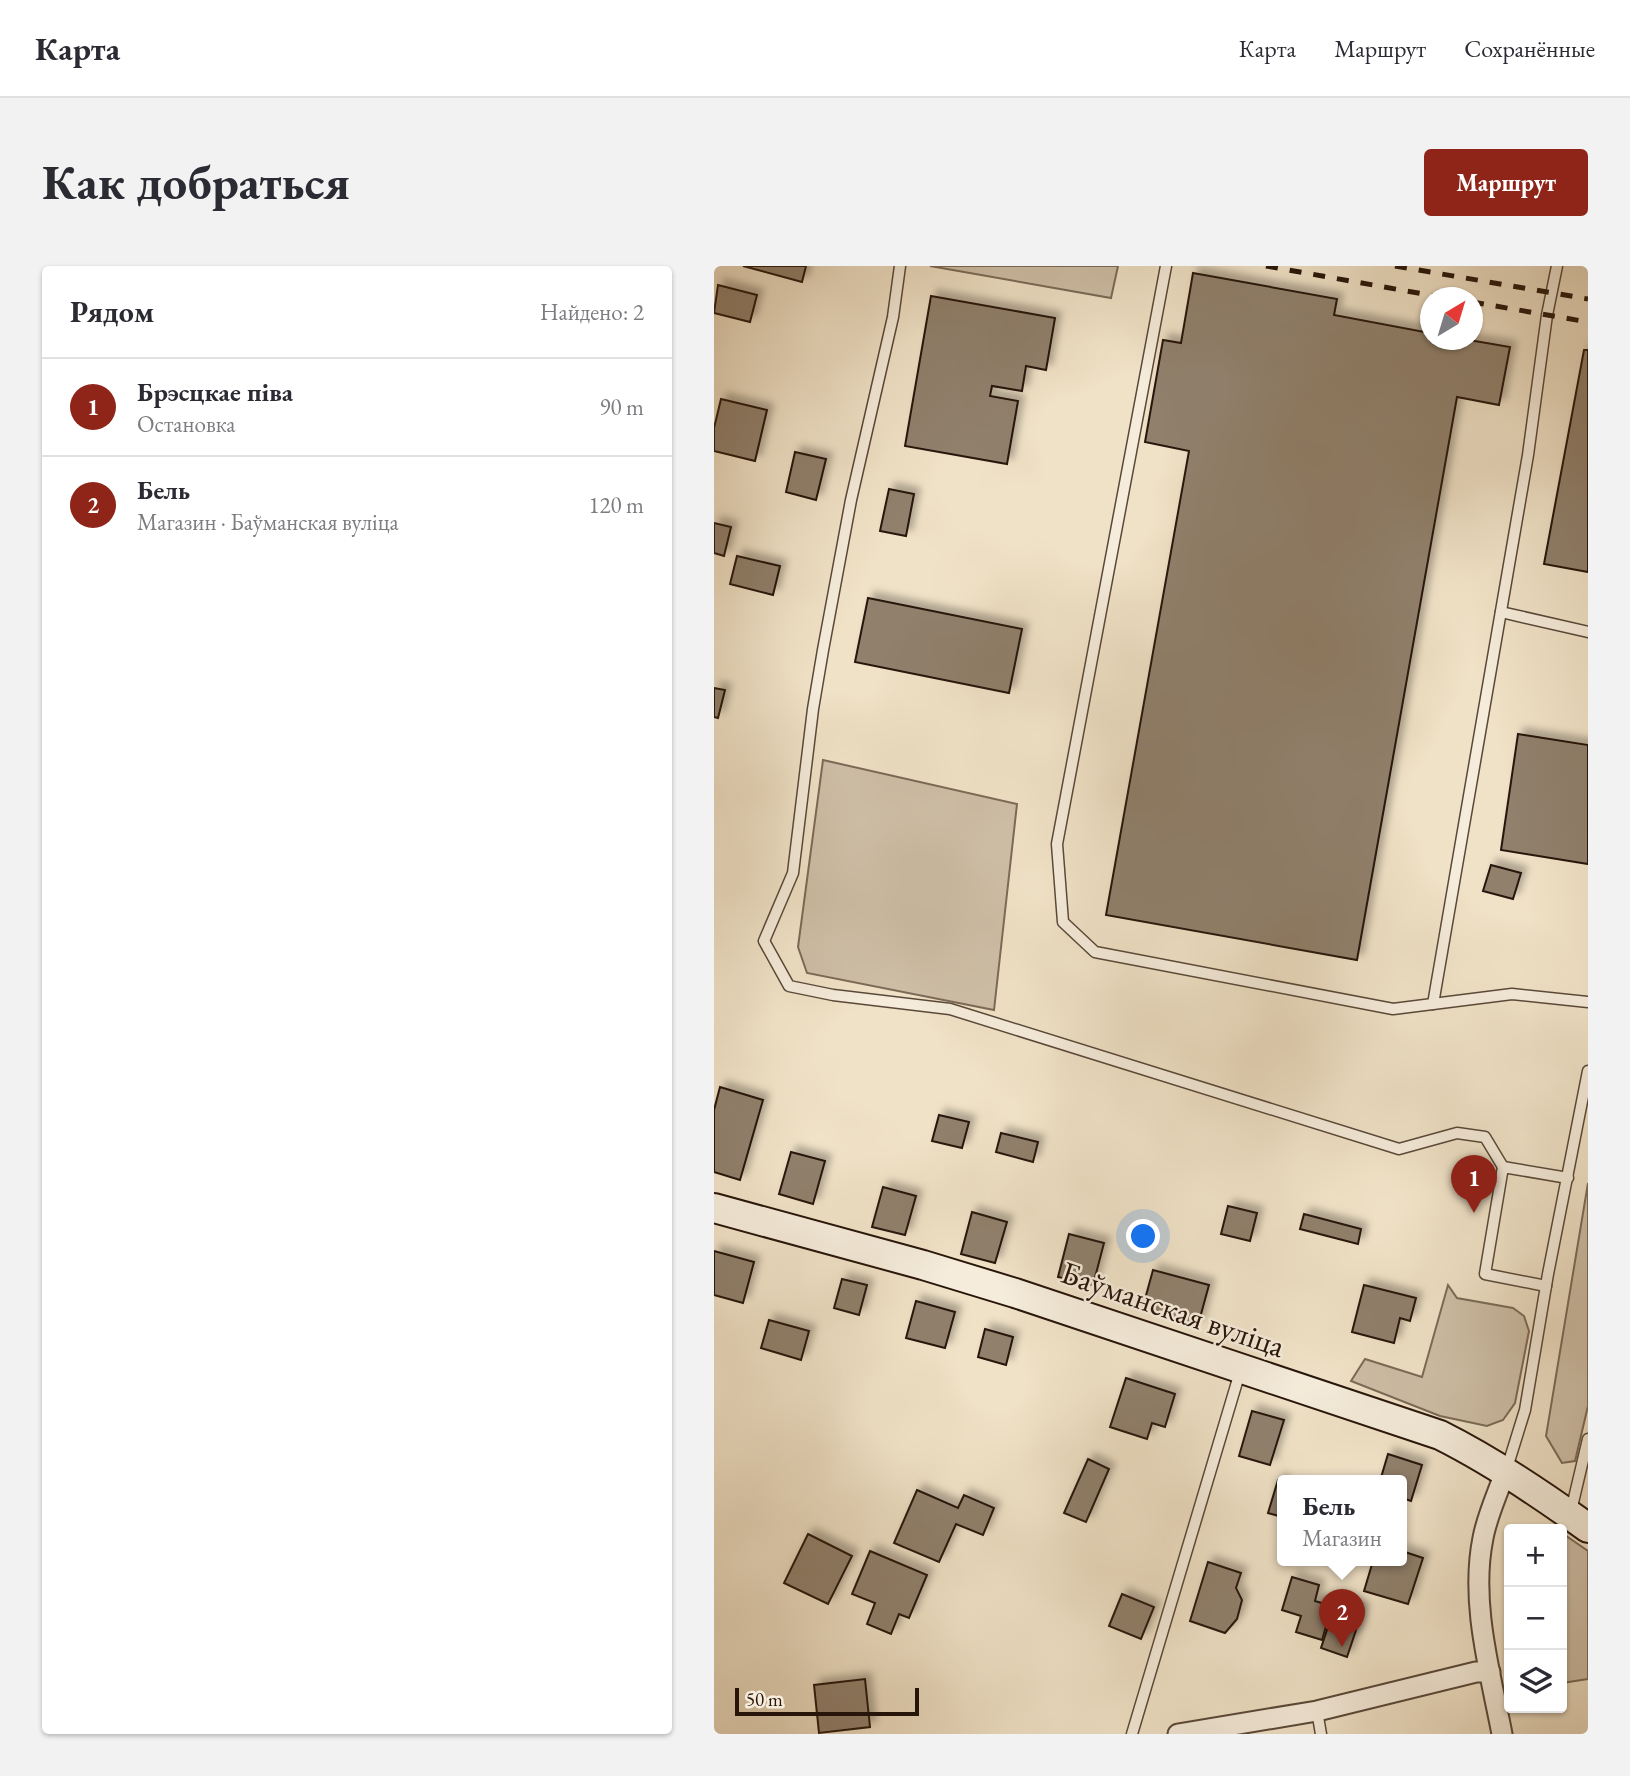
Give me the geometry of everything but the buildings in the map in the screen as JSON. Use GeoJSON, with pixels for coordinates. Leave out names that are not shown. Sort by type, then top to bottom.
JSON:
{"type":"FeatureCollection","features":[{"type":"Feature","properties":{"kind":"street","name":"Баўманская вуліца"},"geometry":{"type":"LineString","coordinates":[[714,1208],[936,1269],[1440,1435],[1505,1472],[1579,1521]]}},
{"type":"Feature","properties":{"kind":"street"},"geometry":{"type":"LineString","coordinates":[[1503,1734],[1482,1626],[1479,1587],[1483,1537],[1505,1472]]}},
{"type":"Feature","properties":{"kind":"street"},"geometry":{"type":"LineString","coordinates":[[1178,1734],[1317,1711],[1476,1672],[1490,1672]]}},
{"type":"Feature","properties":{"kind":"lane"},"geometry":{"type":"LineString","coordinates":[[900,266],[892,317],[851,500],[823,650],[793,873],[764,942],[789,986],[833,995],[950,1009],[1399,1149],[1457,1133],[1485,1138],[1503,1167],[1485,1274],[1546,1286]]}},
{"type":"Feature","properties":{"kind":"lane"},"geometry":{"type":"LineString","coordinates":[[1166,266],[1057,844],[1063,922],[1095,952],[1394,1009],[1512,994],[1588,1002]]}},
{"type":"Feature","properties":{"kind":"lane"},"geometry":{"type":"LineString","coordinates":[[1433,1004],[1528,455],[1557,266]]}},
{"type":"Feature","properties":{"kind":"lane"},"geometry":{"type":"LineString","coordinates":[[1501,611],[1588,632]]}},
{"type":"Feature","properties":{"kind":"lane"},"geometry":{"type":"LineString","coordinates":[[1505,1472],[1525,1410],[1588,1071]]}},
{"type":"Feature","properties":{"kind":"lane"},"geometry":{"type":"LineString","coordinates":[[1503,1167],[1567,1178]]}},
{"type":"Feature","properties":{"kind":"lane"},"geometry":{"type":"LineString","coordinates":[[1132,1734],[1241,1368]]}},
{"type":"Feature","properties":{"kind":"lane"},"geometry":{"type":"LineString","coordinates":[[1579,1521],[1588,1439]]}},
{"type":"Feature","properties":{"kind":"lane"},"geometry":{"type":"LineString","coordinates":[[1317,1711],[1321,1734]]}},
{"type":"Feature","properties":{"kind":"shaded area"},"geometry":{"type":"Polygon","coordinates":[[[930,266],[1118,266],[1111,298],[930,266]]]}},
{"type":"Feature","properties":{"kind":"shaded area"},"geometry":{"type":"Polygon","coordinates":[[[823,760],[1017,804],[994,1010],[807,973],[798,947],[823,760]]]}},
{"type":"Feature","properties":{"kind":"shaded area"},"geometry":{"type":"Polygon","coordinates":[[[1588,1183],[1588,1406],[1575,1461],[1562,1463],[1546,1436],[1588,1183]]]}},
{"type":"Feature","properties":{"kind":"shaded area"},"geometry":{"type":"Polygon","coordinates":[[[1448,1285],[1457,1298],[1513,1308],[1524,1316],[1529,1331],[1515,1403],[1503,1420],[1487,1426],[1440,1416],[1351,1381],[1365,1359],[1422,1377],[1448,1285]]]}},
{"type":"Feature","properties":{"kind":"shaded area"},"geometry":{"type":"Polygon","coordinates":[[[1567,1536],[1588,1551],[1588,1679],[1567,1682],[1567,1536]]]}},
{"type":"Feature","properties":{"kind":"railway"},"geometry":{"type":"LineString","coordinates":[[1266,266],[1420,293]]}},
{"type":"Feature","properties":{"kind":"railway"},"geometry":{"type":"LineString","coordinates":[[1395,266],[1588,299]]}},
{"type":"Feature","properties":{"kind":"railway"},"geometry":{"type":"LineString","coordinates":[[1483,304],[1588,322]]}},
{"type":"Feature","properties":{"kind":"place","name":"Брэсцкае піва"},"geometry":{"type":"Point","coordinates":[1474,1213]}},
{"type":"Feature","properties":{"kind":"place","name":"Бель"},"geometry":{"type":"Point","coordinates":[1342,1647]}}]}
